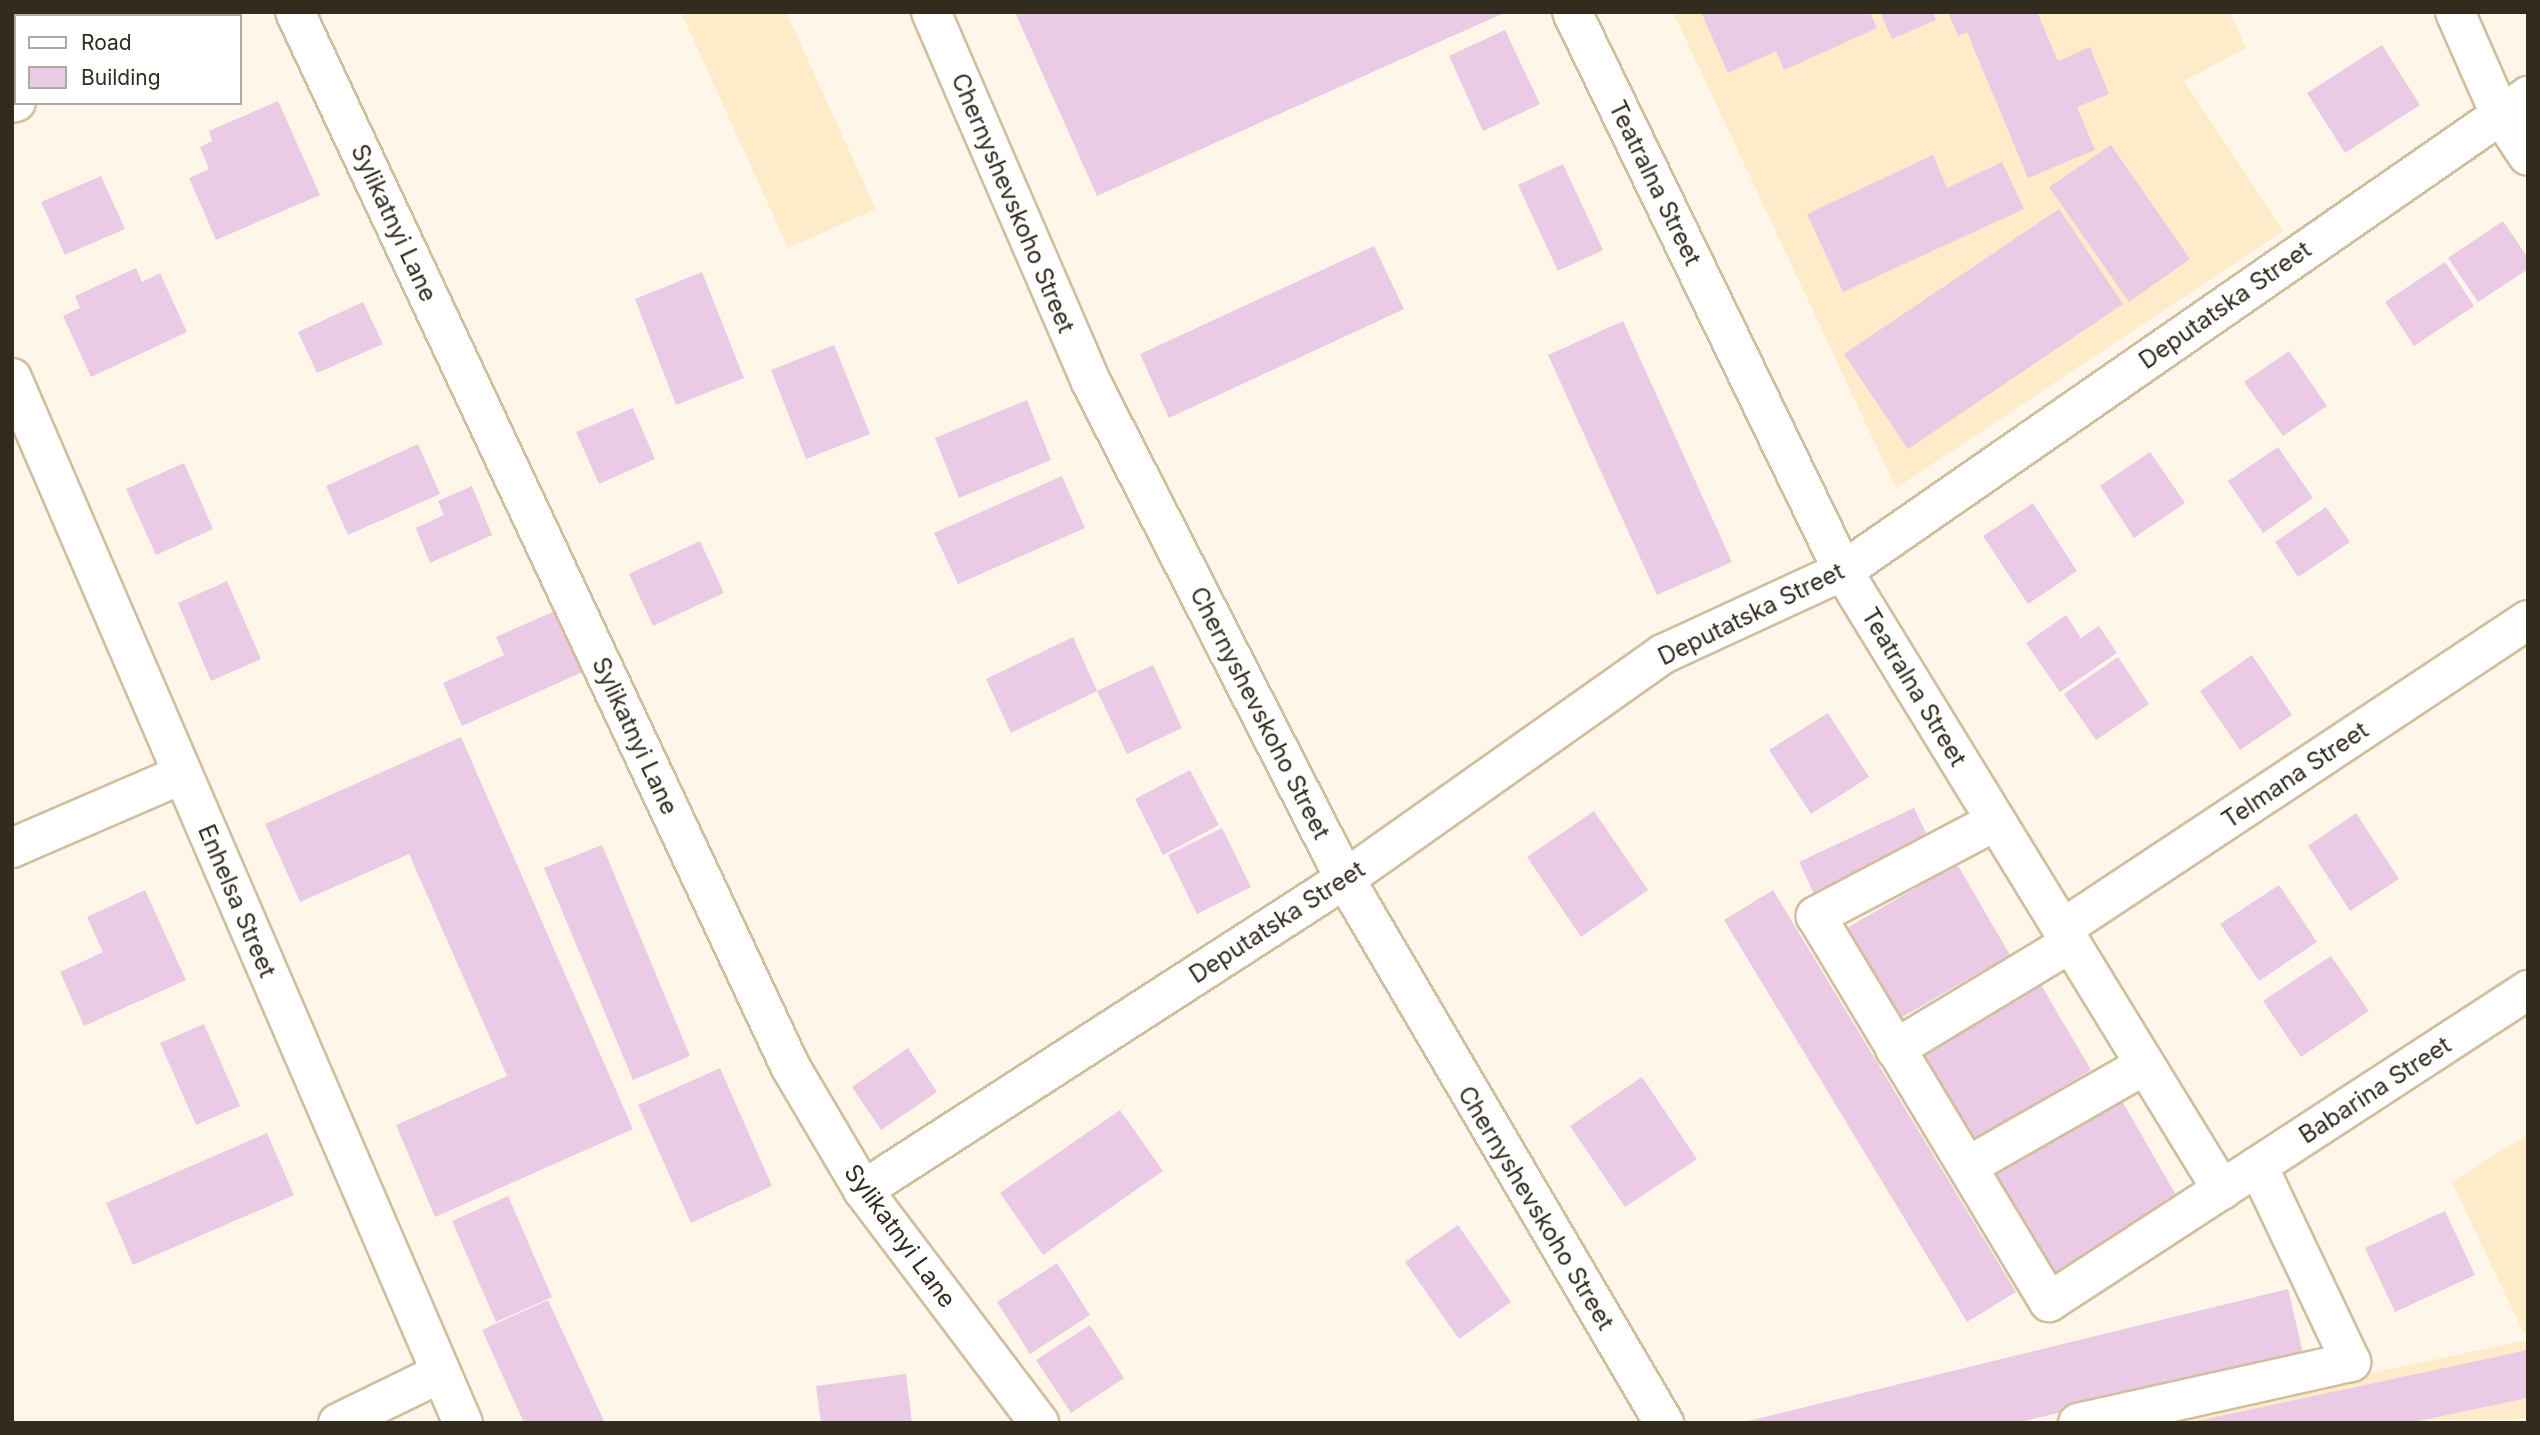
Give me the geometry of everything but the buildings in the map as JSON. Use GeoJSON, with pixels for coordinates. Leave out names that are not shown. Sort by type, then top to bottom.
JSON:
{"type":"FeatureCollection","features":[{"type":"Feature","properties":{"kind":"street","name":"Sylikatnyi Lane"},"geometry":{"type":"LineString","coordinates":[[295,12],[790,1066],[863,1190],[1039,1423]]}},
{"type":"Feature","properties":{"kind":"street","name":"Chernyshevskoho Street"},"geometry":{"type":"LineString","coordinates":[[931,12],[1091,382],[1345,878],[1664,1423]]}},
{"type":"Feature","properties":{"kind":"street","name":"Teatralna Street"},"geometry":{"type":"LineString","coordinates":[[1572,12],[1843,571],[2221,1190]]}},
{"type":"Feature","properties":{"kind":"street"},"geometry":{"type":"LineString","coordinates":[[2455,12],[2514,105],[2528,156]]}},
{"type":"Feature","properties":{"kind":"street","name":"Deputatska Street"},"geometry":{"type":"LineString","coordinates":[[863,1190],[1345,878],[1662,654],[1843,571],[2514,105]]}},
{"type":"Feature","properties":{"kind":"street","name":"Enhelsa Street"},"geometry":{"type":"LineString","coordinates":[[12,378],[463,1423]]}},
{"type":"Feature","properties":{"kind":"street","name":"Telmana Street"},"geometry":{"type":"LineString","coordinates":[[1895,1049],[2067,936],[2528,620]]}},
{"type":"Feature","properties":{"kind":"street"},"geometry":{"type":"LineString","coordinates":[[12,848],[183,774]]}},
{"type":"Feature","properties":{"kind":"street"},"geometry":{"type":"LineString","coordinates":[[1996,821],[1816,916],[1895,1049],[1968,1166],[2146,1065]]}},
{"type":"Feature","properties":{"kind":"street","name":"Babarina Street"},"geometry":{"type":"LineString","coordinates":[[1968,1166],[2049,1302],[2528,990]]}},
{"type":"Feature","properties":{"kind":"street"},"geometry":{"type":"LineString","coordinates":[[2078,1423],[2350,1362],[2258,1166]]}},
{"type":"Feature","properties":{"kind":"street"},"geometry":{"type":"LineString","coordinates":[[338,1423],[441,1373]]}},
{"type":"Feature","properties":{"kind":"shaded area"},"geometry":{"type":"Polygon","coordinates":[[[681,12],[786,12],[876,209],[788,248],[681,12]]]}},
{"type":"Feature","properties":{"kind":"shaded area"},"geometry":{"type":"Polygon","coordinates":[[[1673,12],[2230,12],[2246,48],[2184,81],[2283,231],[1896,488],[1673,12]]]}},
{"type":"Feature","properties":{"kind":"shaded area"},"geometry":{"type":"Polygon","coordinates":[[[2528,1134],[2528,1419],[2137,1423],[2527,1340],[2452,1182],[2528,1134]]]}}]}
